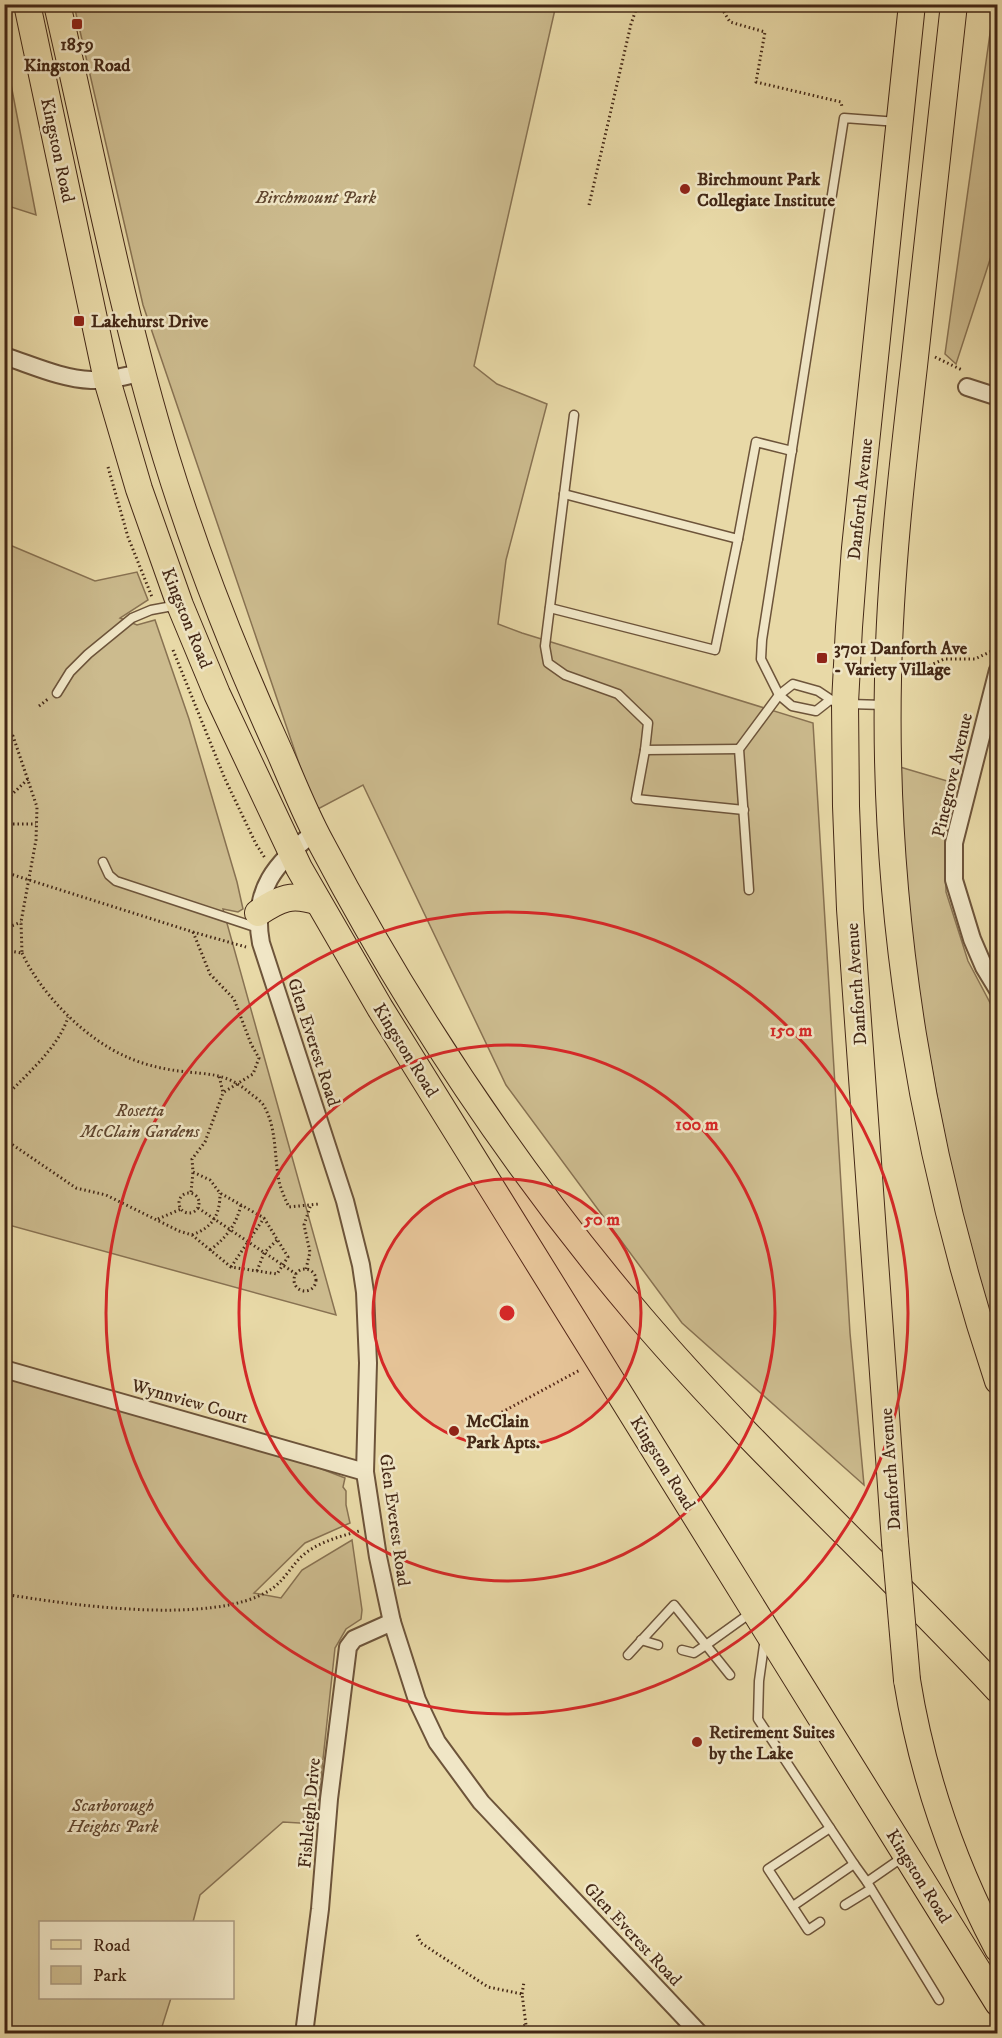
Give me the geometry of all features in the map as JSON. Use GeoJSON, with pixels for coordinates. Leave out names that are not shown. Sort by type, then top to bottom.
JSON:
{"type":"FeatureCollection","features":[{"type":"Feature","properties":{"kind":"main road","name":"Kingston Road"},"geometry":{"type":"LineString","coordinates":[[27,4],[107,380],[139,489],[180,605],[217,694],[291,851],[380,1008],[998,2003]]}},
{"type":"Feature","properties":{"kind":"main road","name":"Kingston Road"},"geometry":{"type":"LineString","coordinates":[[57,4],[143,372],[167,459],[204,569],[247,680],[315,832],[418,1014],[507,1147],[573,1234],[643,1320],[716,1400],[998,1690]]}},
{"type":"Feature","properties":{"kind":"main road","name":"Danforth Avenue"},"geometry":{"type":"LineString","coordinates":[[912,4],[838,702],[846,806],[850,909],[907,1680],[913,1719],[923,1758],[946,1830],[980,1917],[998,1949]]}},
{"type":"Feature","properties":{"kind":"main road"},"geometry":{"type":"LineString","coordinates":[[954,4],[894,560],[887,705],[892,864],[911,1019],[944,1191],[965,1275],[998,1381]]}},
{"type":"Feature","properties":{"kind":"main road"},"geometry":{"type":"LineString","coordinates":[[258,921],[276,901],[306,898],[318,902]]}},
{"type":"Feature","properties":{"kind":"street"},"geometry":{"type":"LineString","coordinates":[[4,356],[60,375],[92,380],[107,380],[143,372]]}},
{"type":"Feature","properties":{"kind":"street"},"geometry":{"type":"LineString","coordinates":[[969,381],[998,397]]}},
{"type":"Feature","properties":{"kind":"street","name":"Pinegrove Avenue"},"geometry":{"type":"LineString","coordinates":[[998,670],[954,843],[954,880],[972,939],[984,967],[998,990]]}},
{"type":"Feature","properties":{"kind":"street","name":"Glen Everest Road"},"geometry":{"type":"LineString","coordinates":[[315,832],[291,851],[273,871],[265,885],[258,921],[261,943],[345,1201],[361,1265],[365,1292],[368,1363],[365,1472],[373,1528],[392,1622],[417,1700],[437,1743],[458,1774],[481,1803],[700,2034]]}},
{"type":"Feature","properties":{"kind":"street","name":"Wynnview Court"},"geometry":{"type":"LineString","coordinates":[[4,1369],[365,1472]]}},
{"type":"Feature","properties":{"kind":"street","name":"Fishleigh Drive"},"geometry":{"type":"LineString","coordinates":[[304,2034],[348,1647],[354,1639],[392,1622]]}},
{"type":"Feature","properties":{"kind":"lane"},"geometry":{"type":"LineString","coordinates":[[838,702],[816,711],[792,706],[779,695],[761,659],[762,640],[844,118],[898,123]]}},
{"type":"Feature","properties":{"kind":"lane"},"geometry":{"type":"LineString","coordinates":[[574,415],[545,646],[548,663],[565,675],[618,693],[648,723],[636,799],[744,810]]}},
{"type":"Feature","properties":{"kind":"lane"},"geometry":{"type":"LineString","coordinates":[[550,608],[715,650],[756,442],[792,451]]}},
{"type":"Feature","properties":{"kind":"lane"},"geometry":{"type":"LineString","coordinates":[[564,494],[738,539]]}},
{"type":"Feature","properties":{"kind":"lane"},"geometry":{"type":"LineString","coordinates":[[57,693],[70,672],[132,618],[151,610],[180,605]]}},
{"type":"Feature","properties":{"kind":"lane"},"geometry":{"type":"LineString","coordinates":[[749,890],[739,749],[779,695],[793,684],[818,691],[838,702],[887,705]]}},
{"type":"Feature","properties":{"kind":"lane"},"geometry":{"type":"LineString","coordinates":[[645,750],[739,749]]}},
{"type":"Feature","properties":{"kind":"lane"},"geometry":{"type":"LineString","coordinates":[[103,862],[108,875],[116,881],[258,921]]}},
{"type":"Feature","properties":{"kind":"lane"},"geometry":{"type":"LineString","coordinates":[[628,1655],[674,1605],[730,1675]]}},
{"type":"Feature","properties":{"kind":"lane"},"geometry":{"type":"LineString","coordinates":[[682,1650],[694,1653],[761,1619],[758,1719],[869,1885],[939,2000]]}},
{"type":"Feature","properties":{"kind":"lane"},"geometry":{"type":"LineString","coordinates":[[641,1640],[658,1645]]}},
{"type":"Feature","properties":{"kind":"lane"},"geometry":{"type":"LineString","coordinates":[[820,1922],[808,1930],[768,1869],[830,1828]]}},
{"type":"Feature","properties":{"kind":"lane"},"geometry":{"type":"LineString","coordinates":[[845,1905],[906,1854]]}},
{"type":"Feature","properties":{"kind":"lane"},"geometry":{"type":"LineString","coordinates":[[793,1906],[854,1864]]}},
{"type":"Feature","properties":{"kind":"path"},"geometry":{"type":"LineString","coordinates":[[589,205],[631,24],[638,4]]}},
{"type":"Feature","properties":{"kind":"path"},"geometry":{"type":"LineString","coordinates":[[719,4],[730,22],[765,32],[756,82],[841,102],[844,118]]}},
{"type":"Feature","properties":{"kind":"path"},"geometry":{"type":"LineString","coordinates":[[931,354],[969,381]]}},
{"type":"Feature","properties":{"kind":"path"},"geometry":{"type":"LineString","coordinates":[[904,678],[944,659],[975,659],[998,648]]}},
{"type":"Feature","properties":{"kind":"path"},"geometry":{"type":"LineString","coordinates":[[4,732],[13,736],[37,807],[36,840],[21,922],[22,953],[32,970],[68,1017],[102,1043],[126,1057],[177,1071],[219,1075],[238,1082],[263,1105],[268,1116],[272,1127],[279,1183],[289,1207],[319,1204]]}},
{"type":"Feature","properties":{"kind":"path"},"geometry":{"type":"LineString","coordinates":[[4,801],[28,779]]}},
{"type":"Feature","properties":{"kind":"path"},"geometry":{"type":"LineString","coordinates":[[4,824],[36,824]]}},
{"type":"Feature","properties":{"kind":"path"},"geometry":{"type":"LineString","coordinates":[[4,872],[253,949]]}},
{"type":"Feature","properties":{"kind":"path"},"geometry":{"type":"LineString","coordinates":[[4,929],[21,922]]}},
{"type":"Feature","properties":{"kind":"path"},"geometry":{"type":"LineString","coordinates":[[193,932],[210,974],[234,999],[251,1044],[259,1058],[254,1074],[223,1093]]}},
{"type":"Feature","properties":{"kind":"path"},"geometry":{"type":"LineString","coordinates":[[4,950],[22,953]]}},
{"type":"Feature","properties":{"kind":"path"},"geometry":{"type":"LineString","coordinates":[[4,1098],[54,1043],[65,1028],[68,1017]]}},
{"type":"Feature","properties":{"kind":"path"},"geometry":{"type":"LineString","coordinates":[[191,1192],[192,1159],[205,1142],[223,1093],[219,1075]]}},
{"type":"Feature","properties":{"kind":"path"},"geometry":{"type":"LineString","coordinates":[[4,1142],[10,1143],[76,1188],[106,1195],[192,1235],[231,1267],[277,1274],[288,1257],[264,1218],[220,1193],[210,1180],[193,1172]]}},
{"type":"Feature","properties":{"kind":"path"},"geometry":{"type":"LineString","coordinates":[[191,1192],[199,1198],[198,1209]]}},
{"type":"Feature","properties":{"kind":"path"},"geometry":{"type":"LineString","coordinates":[[191,1192],[179,1199],[181,1209],[189,1214],[198,1209]]}},
{"type":"Feature","properties":{"kind":"path"},"geometry":{"type":"LineString","coordinates":[[192,1235],[203,1231],[218,1214],[220,1193]]}},
{"type":"Feature","properties":{"kind":"path"},"geometry":{"type":"LineString","coordinates":[[306,1269],[310,1252],[304,1225],[311,1204]]}},
{"type":"Feature","properties":{"kind":"path"},"geometry":{"type":"LineString","coordinates":[[210,1250],[231,1231],[241,1205]]}},
{"type":"Feature","properties":{"kind":"path"},"geometry":{"type":"LineString","coordinates":[[157,1220],[181,1209]]}},
{"type":"Feature","properties":{"kind":"path"},"geometry":{"type":"LineString","coordinates":[[198,1209],[296,1274]]}},
{"type":"Feature","properties":{"kind":"path"},"geometry":{"type":"LineString","coordinates":[[231,1267],[264,1218]]}},
{"type":"Feature","properties":{"kind":"path"},"geometry":{"type":"LineString","coordinates":[[256,1271],[270,1244],[278,1239]]}},
{"type":"Feature","properties":{"kind":"path"},"geometry":{"type":"LineString","coordinates":[[306,1269],[313,1272],[316,1279],[314,1286],[302,1291],[296,1287],[294,1281],[296,1274],[306,1269]]}},
{"type":"Feature","properties":{"kind":"path"},"geometry":{"type":"LineString","coordinates":[[478,1425],[576,1372]]}},
{"type":"Feature","properties":{"kind":"path"},"geometry":{"type":"LineString","coordinates":[[4,1594],[48,1601],[144,1610],[235,1605],[271,1590],[303,1555],[332,1538],[373,1528]]}},
{"type":"Feature","properties":{"kind":"path"},"geometry":{"type":"LineString","coordinates":[[417,1935],[421,1943],[488,1987],[522,1994]]}},
{"type":"Feature","properties":{"kind":"path"},"geometry":{"type":"LineString","coordinates":[[524,1982],[522,1994],[526,2025],[536,2034]]}},
{"type":"Feature","properties":{"kind":"path"},"geometry":{"type":"LineString","coordinates":[[512,2031],[526,2025]]}},
{"type":"Feature","properties":{"kind":"green space","name":"Birchmount Park"},"geometry":{"type":"Polygon","coordinates":[[[74,5],[556,5],[474,366],[497,384],[547,404],[506,560],[498,624],[813,723],[850,1333],[864,1485],[682,1323],[506,1085],[363,785],[318,809],[305,781],[143,305],[74,5]]]}},
{"type":"Feature","properties":{"kind":"green space"},"geometry":{"type":"Polygon","coordinates":[[[994,5],[998,5],[997,238],[956,364],[945,354],[994,5]]]}},
{"type":"Feature","properties":{"kind":"green space"},"geometry":{"type":"Polygon","coordinates":[[[5,53],[36,215],[5,205],[5,53]]]}},
{"type":"Feature","properties":{"kind":"green space","name":"Rosetta McClain Gardens"},"geometry":{"type":"Polygon","coordinates":[[[5,543],[95,581],[137,572],[148,600],[120,618],[137,625],[155,620],[189,719],[243,909],[238,912],[223,909],[336,1315],[5,1224],[5,543]]]}},
{"type":"Feature","properties":{"kind":"green space"},"geometry":{"type":"Polygon","coordinates":[[[900,767],[954,783],[945,839],[946,892],[968,961],[997,1016],[997,1341],[953,1181],[919,1000],[904,864],[900,767]]]}},
{"type":"Feature","properties":{"kind":"green space","name":"Scarborough Heights Park"},"geometry":{"type":"Polygon","coordinates":[[[5,1374],[319,1468],[345,1478],[343,1487],[346,1491],[350,1523],[305,1543],[254,1593],[281,1598],[302,1570],[352,1540],[362,1610],[361,1619],[346,1629],[335,1648],[316,1824],[283,1822],[200,1895],[193,1921],[39,1921],[39,1999],[171,1999],[160,2033],[5,2033],[5,1374]]]}},
{"type":"Feature","properties":{"kind":"place","name":"1859 Kingston Road"},"geometry":{"type":"Point","coordinates":[77,24]}},
{"type":"Feature","properties":{"kind":"place","name":"Birchmount Park Collegiate Institute"},"geometry":{"type":"Point","coordinates":[685,189]}},
{"type":"Feature","properties":{"kind":"place","name":"Lakehurst Drive"},"geometry":{"type":"Point","coordinates":[79,321]}},
{"type":"Feature","properties":{"kind":"place","name":"3701 Danforth Ave - Variety Village"},"geometry":{"type":"Point","coordinates":[822,658]}},
{"type":"Feature","properties":{"kind":"place","name":"McClain Park Apts."},"geometry":{"type":"Point","coordinates":[454,1431]}},
{"type":"Feature","properties":{"kind":"place","name":"Retirement Suites by the Lake"},"geometry":{"type":"Point","coordinates":[697,1742]}}]}
